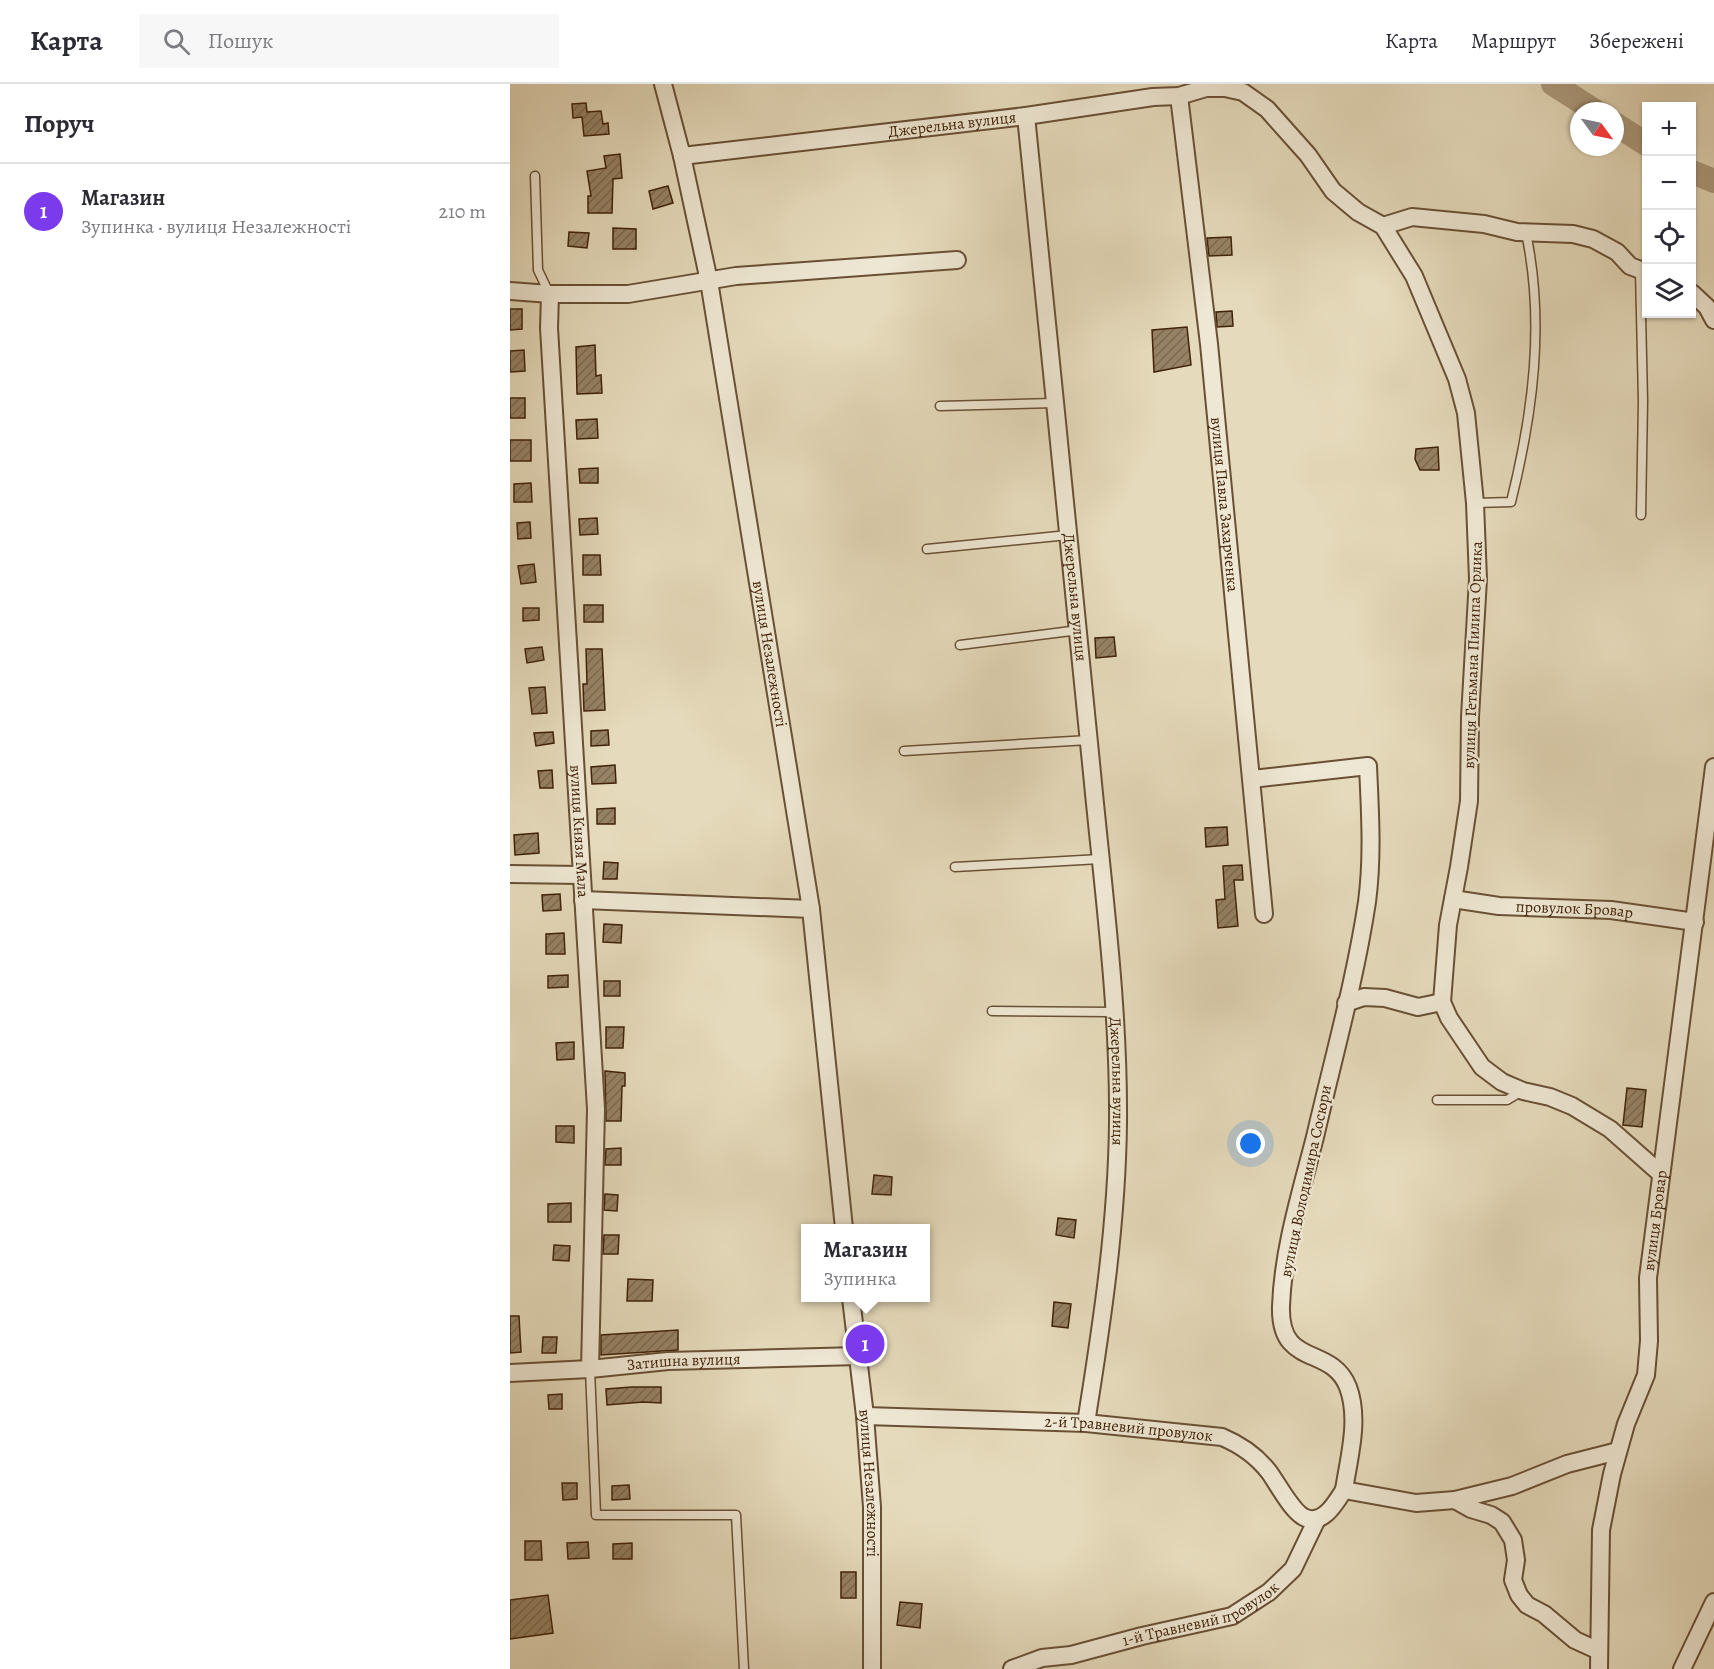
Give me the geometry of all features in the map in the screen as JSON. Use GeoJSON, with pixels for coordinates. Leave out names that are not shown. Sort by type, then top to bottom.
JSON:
{"type":"FeatureCollection","features":[{"type":"Feature","properties":{"kind":"street","name":"вулиця Незалежності"},"geometry":{"type":"LineString","coordinates":[[663,84],[682,156],[709,280],[811,909],[844,1224]]}},
{"type":"Feature","properties":{"kind":"street","name":"вулиця Гетьмана Пилипа Орлика"},"geometry":{"type":"LineString","coordinates":[[1026,116],[1153,97],[1179,96],[1206,88],[1225,88],[1243,92],[1267,110],[1308,155],[1333,191],[1358,212],[1383,226],[1414,276],[1457,379],[1466,413],[1475,503],[1478,579],[1470,717],[1469,801],[1448,925],[1442,1002]]}},
{"type":"Feature","properties":{"kind":"street","name":"вулиця Павла Захарченка"},"geometry":{"type":"LineString","coordinates":[[1179,96],[1209,344],[1264,914]]}},
{"type":"Feature","properties":{"kind":"street","name":"Джерельна вулиця"},"geometry":{"type":"LineString","coordinates":[[682,156],[1026,116],[1079,630],[1118,1052],[1114,1220],[1101,1328],[1086,1423]]}},
{"type":"Feature","properties":{"kind":"street"},"geometry":{"type":"LineString","coordinates":[[1383,226],[1413,217],[1484,224],[1526,233],[1574,234],[1593,239],[1617,252],[1630,266],[1642,271]]}},
{"type":"Feature","properties":{"kind":"street"},"geometry":{"type":"LineString","coordinates":[[510,291],[550,294],[628,294],[736,276],[957,260]]}},
{"type":"Feature","properties":{"kind":"street","name":"вулиця Князя Мала"},"geometry":{"type":"LineString","coordinates":[[550,294],[549,328],[596,1109],[590,1369]]}},
{"type":"Feature","properties":{"kind":"street"},"geometry":{"type":"LineString","coordinates":[[1696,296],[1707,307],[1714,320]]}},
{"type":"Feature","properties":{"kind":"street","name":"вулиця Володимира Сосюри"},"geometry":{"type":"LineString","coordinates":[[1252,779],[1368,766],[1370,871],[1367,902],[1346,1003],[1289,1246],[1281,1305],[1282,1325],[1292,1345],[1337,1370],[1347,1385],[1352,1401],[1354,1424],[1344,1490]]}},
{"type":"Feature","properties":{"kind":"street","name":"вулиця Бровар"},"geometry":{"type":"LineString","coordinates":[[1599,1669],[1601,1530],[1618,1451],[1626,1424],[1646,1375],[1649,1341],[1648,1278],[1714,767]]}},
{"type":"Feature","properties":{"kind":"street"},"geometry":{"type":"LineString","coordinates":[[510,874],[581,875]]}},
{"type":"Feature","properties":{"kind":"street","name":"провулок Бровар"},"geometry":{"type":"LineString","coordinates":[[1453,899],[1499,906],[1611,910],[1695,922]]}},
{"type":"Feature","properties":{"kind":"street"},"geometry":{"type":"LineString","coordinates":[[583,900],[811,909]]}},
{"type":"Feature","properties":{"kind":"street"},"geometry":{"type":"LineString","coordinates":[[1346,1003],[1364,997],[1385,998],[1418,1007],[1442,1002],[1449,1018],[1482,1067],[1502,1082],[1572,1106],[1610,1129],[1661,1174]]}},
{"type":"Feature","properties":{"kind":"street","name":"вулиця Незалежності"},"geometry":{"type":"LineString","coordinates":[[852,1302],[865,1416],[872,1507],[872,1669]]}},
{"type":"Feature","properties":{"kind":"street","name":"Затишна вулиця"},"geometry":{"type":"LineString","coordinates":[[510,1373],[590,1369],[668,1361],[859,1356]]}},
{"type":"Feature","properties":{"kind":"street","name":"2-й Травневий провулок"},"geometry":{"type":"LineString","coordinates":[[865,1416],[1086,1423],[1221,1437],[1241,1445],[1268,1470],[1295,1510],[1306,1518],[1317,1519]]}},
{"type":"Feature","properties":{"kind":"street"},"geometry":{"type":"LineString","coordinates":[[1317,1519],[1330,1510],[1344,1490],[1416,1503],[1455,1500],[1512,1486],[1567,1464],[1618,1451]]}},
{"type":"Feature","properties":{"kind":"street"},"geometry":{"type":"LineString","coordinates":[[1455,1500],[1502,1522],[1513,1540],[1516,1560],[1513,1580],[1519,1595],[1527,1605],[1544,1614],[1575,1640],[1599,1651]]}},
{"type":"Feature","properties":{"kind":"street","name":"1-й Травневий провулок"},"geometry":{"type":"LineString","coordinates":[[1012,1669],[1042,1658],[1071,1655],[1232,1616],[1269,1592],[1293,1569],[1317,1519]]}},
{"type":"Feature","properties":{"kind":"street"},"geometry":{"type":"LineString","coordinates":[[1682,1669],[1714,1602]]}},
{"type":"Feature","properties":{"kind":"lane"},"geometry":{"type":"LineString","coordinates":[[535,176],[538,270],[550,294]]}},
{"type":"Feature","properties":{"kind":"lane"},"geometry":{"type":"LineString","coordinates":[[1475,503],[1511,502],[1524,447],[1535,363],[1537,320],[1526,233]]}},
{"type":"Feature","properties":{"kind":"lane"},"geometry":{"type":"LineString","coordinates":[[1641,515],[1643,318]]}},
{"type":"Feature","properties":{"kind":"lane"},"geometry":{"type":"LineString","coordinates":[[940,406],[1054,403]]}},
{"type":"Feature","properties":{"kind":"lane"},"geometry":{"type":"LineString","coordinates":[[927,549],[1068,535]]}},
{"type":"Feature","properties":{"kind":"lane"},"geometry":{"type":"LineString","coordinates":[[960,645],[1079,630]]}},
{"type":"Feature","properties":{"kind":"lane"},"geometry":{"type":"LineString","coordinates":[[904,751],[1089,740]]}},
{"type":"Feature","properties":{"kind":"lane"},"geometry":{"type":"LineString","coordinates":[[956,867],[1100,859]]}},
{"type":"Feature","properties":{"kind":"lane"},"geometry":{"type":"LineString","coordinates":[[992,1011],[1114,1012]]}},
{"type":"Feature","properties":{"kind":"lane"},"geometry":{"type":"LineString","coordinates":[[1437,1100],[1507,1100],[1523,1091]]}},
{"type":"Feature","properties":{"kind":"lane"},"geometry":{"type":"LineString","coordinates":[[590,1369],[596,1515],[736,1515],[744,1669]]}},
{"type":"Feature","properties":{"kind":"building"},"geometry":{"type":"Polygon","coordinates":[[[586,103],[587,112],[601,111],[603,124],[608,123],[609,134],[584,136],[582,117],[573,118],[572,104],[586,103]]]}},
{"type":"Feature","properties":{"kind":"building"},"geometry":{"type":"Polygon","coordinates":[[[620,154],[622,178],[613,179],[612,213],[588,213],[588,196],[591,196],[587,171],[606,168],[604,156],[620,154]]]}},
{"type":"Feature","properties":{"kind":"building"},"geometry":{"type":"Polygon","coordinates":[[[668,186],[673,203],[653,209],[649,191],[668,186]]]}},
{"type":"Feature","properties":{"kind":"building"},"geometry":{"type":"Polygon","coordinates":[[[613,228],[636,229],[636,249],[613,249],[613,228]]]}},
{"type":"Feature","properties":{"kind":"building"},"geometry":{"type":"Polygon","coordinates":[[[569,232],[589,233],[587,248],[568,246],[569,232]]]}},
{"type":"Feature","properties":{"kind":"building"},"geometry":{"type":"Polygon","coordinates":[[[1231,237],[1232,255],[1209,256],[1207,238],[1231,237]]]}},
{"type":"Feature","properties":{"kind":"building"},"geometry":{"type":"Polygon","coordinates":[[[510,309],[522,309],[522,329],[510,330],[510,309]]]}},
{"type":"Feature","properties":{"kind":"building"},"geometry":{"type":"Polygon","coordinates":[[[1232,311],[1233,326],[1217,327],[1216,312],[1232,311]]]}},
{"type":"Feature","properties":{"kind":"building"},"geometry":{"type":"Polygon","coordinates":[[[1187,327],[1191,365],[1154,372],[1152,330],[1187,327]]]}},
{"type":"Feature","properties":{"kind":"building"},"geometry":{"type":"Polygon","coordinates":[[[595,345],[596,376],[601,375],[602,393],[577,394],[576,347],[595,345]]]}},
{"type":"Feature","properties":{"kind":"building"},"geometry":{"type":"Polygon","coordinates":[[[524,350],[525,371],[510,372],[510,351],[524,350]]]}},
{"type":"Feature","properties":{"kind":"building"},"geometry":{"type":"Polygon","coordinates":[[[510,398],[525,398],[525,418],[510,418],[510,398]]]}},
{"type":"Feature","properties":{"kind":"building"},"geometry":{"type":"Polygon","coordinates":[[[597,419],[598,438],[577,439],[576,420],[597,419]]]}},
{"type":"Feature","properties":{"kind":"building"},"geometry":{"type":"Polygon","coordinates":[[[510,440],[531,440],[531,461],[510,461],[510,440]]]}},
{"type":"Feature","properties":{"kind":"building"},"geometry":{"type":"Polygon","coordinates":[[[1438,447],[1439,470],[1420,470],[1415,459],[1416,449],[1438,447]]]}},
{"type":"Feature","properties":{"kind":"building"},"geometry":{"type":"Polygon","coordinates":[[[598,468],[598,483],[580,483],[579,469],[598,468]]]}},
{"type":"Feature","properties":{"kind":"building"},"geometry":{"type":"Polygon","coordinates":[[[531,483],[532,502],[514,502],[514,484],[531,483]]]}},
{"type":"Feature","properties":{"kind":"building"},"geometry":{"type":"Polygon","coordinates":[[[597,518],[598,534],[580,535],[579,519],[597,518]]]}},
{"type":"Feature","properties":{"kind":"building"},"geometry":{"type":"Polygon","coordinates":[[[530,522],[531,538],[518,539],[517,523],[530,522]]]}},
{"type":"Feature","properties":{"kind":"building"},"geometry":{"type":"Polygon","coordinates":[[[583,555],[600,555],[601,575],[583,575],[583,555]]]}},
{"type":"Feature","properties":{"kind":"building"},"geometry":{"type":"Polygon","coordinates":[[[534,564],[536,582],[521,584],[518,566],[534,564]]]}},
{"type":"Feature","properties":{"kind":"building"},"geometry":{"type":"Polygon","coordinates":[[[584,605],[603,605],[603,622],[584,622],[584,605]]]}},
{"type":"Feature","properties":{"kind":"building"},"geometry":{"type":"Polygon","coordinates":[[[523,608],[539,608],[539,620],[523,621],[523,608]]]}},
{"type":"Feature","properties":{"kind":"building"},"geometry":{"type":"Polygon","coordinates":[[[1114,637],[1116,656],[1096,658],[1095,638],[1114,637]]]}},
{"type":"Feature","properties":{"kind":"building"},"geometry":{"type":"Polygon","coordinates":[[[542,647],[544,660],[527,663],[525,649],[542,647]]]}},
{"type":"Feature","properties":{"kind":"building"},"geometry":{"type":"Polygon","coordinates":[[[586,649],[602,649],[605,710],[584,711],[583,684],[587,684],[586,649]]]}},
{"type":"Feature","properties":{"kind":"building"},"geometry":{"type":"Polygon","coordinates":[[[545,687],[547,713],[532,714],[529,688],[545,687]]]}},
{"type":"Feature","properties":{"kind":"building"},"geometry":{"type":"Polygon","coordinates":[[[608,730],[609,745],[591,746],[591,731],[608,730]]]}},
{"type":"Feature","properties":{"kind":"building"},"geometry":{"type":"Polygon","coordinates":[[[553,732],[554,743],[536,746],[534,733],[553,732]]]}},
{"type":"Feature","properties":{"kind":"building"},"geometry":{"type":"Polygon","coordinates":[[[615,765],[616,783],[592,784],[591,767],[615,765]]]}},
{"type":"Feature","properties":{"kind":"building"},"geometry":{"type":"Polygon","coordinates":[[[552,770],[553,788],[540,788],[538,771],[552,770]]]}},
{"type":"Feature","properties":{"kind":"building"},"geometry":{"type":"Polygon","coordinates":[[[615,808],[615,824],[597,824],[597,809],[615,808]]]}},
{"type":"Feature","properties":{"kind":"building"},"geometry":{"type":"Polygon","coordinates":[[[1227,827],[1228,845],[1206,847],[1205,828],[1227,827]]]}},
{"type":"Feature","properties":{"kind":"building"},"geometry":{"type":"Polygon","coordinates":[[[538,833],[539,853],[515,855],[514,835],[538,833]]]}},
{"type":"Feature","properties":{"kind":"building"},"geometry":{"type":"Polygon","coordinates":[[[604,862],[618,863],[617,879],[603,879],[604,862]]]}},
{"type":"Feature","properties":{"kind":"building"},"geometry":{"type":"Polygon","coordinates":[[[1242,865],[1243,880],[1234,880],[1238,926],[1218,928],[1216,900],[1225,899],[1223,866],[1242,865]]]}},
{"type":"Feature","properties":{"kind":"building"},"geometry":{"type":"Polygon","coordinates":[[[560,894],[561,910],[543,911],[542,895],[560,894]]]}},
{"type":"Feature","properties":{"kind":"building"},"geometry":{"type":"Polygon","coordinates":[[[604,924],[622,925],[621,943],[603,942],[604,924]]]}},
{"type":"Feature","properties":{"kind":"building"},"geometry":{"type":"Polygon","coordinates":[[[564,933],[565,954],[546,954],[546,934],[564,933]]]}},
{"type":"Feature","properties":{"kind":"building"},"geometry":{"type":"Polygon","coordinates":[[[568,975],[568,987],[548,988],[548,976],[568,975]]]}},
{"type":"Feature","properties":{"kind":"building"},"geometry":{"type":"Polygon","coordinates":[[[604,981],[620,981],[620,996],[604,996],[604,981]]]}},
{"type":"Feature","properties":{"kind":"building"},"geometry":{"type":"Polygon","coordinates":[[[606,1027],[624,1027],[623,1048],[606,1048],[606,1027]]]}},
{"type":"Feature","properties":{"kind":"building"},"geometry":{"type":"Polygon","coordinates":[[[574,1042],[574,1059],[557,1060],[556,1043],[574,1042]]]}},
{"type":"Feature","properties":{"kind":"building"},"geometry":{"type":"Polygon","coordinates":[[[605,1071],[625,1073],[625,1086],[622,1086],[621,1121],[606,1121],[605,1071]]]}},
{"type":"Feature","properties":{"kind":"building"},"geometry":{"type":"Polygon","coordinates":[[[1627,1088],[1646,1090],[1642,1127],[1623,1125],[1627,1088]]]}},
{"type":"Feature","properties":{"kind":"building"},"geometry":{"type":"Polygon","coordinates":[[[556,1126],[574,1126],[574,1143],[556,1142],[556,1126]]]}},
{"type":"Feature","properties":{"kind":"building"},"geometry":{"type":"Polygon","coordinates":[[[621,1148],[621,1165],[605,1165],[606,1149],[621,1148]]]}},
{"type":"Feature","properties":{"kind":"building"},"geometry":{"type":"Polygon","coordinates":[[[874,1175],[892,1177],[891,1195],[872,1194],[874,1175]]]}},
{"type":"Feature","properties":{"kind":"building"},"geometry":{"type":"Polygon","coordinates":[[[605,1194],[618,1195],[617,1211],[604,1210],[605,1194]]]}},
{"type":"Feature","properties":{"kind":"building"},"geometry":{"type":"Polygon","coordinates":[[[571,1203],[571,1222],[548,1222],[548,1204],[571,1203]]]}},
{"type":"Feature","properties":{"kind":"building"},"geometry":{"type":"Polygon","coordinates":[[[1058,1218],[1076,1220],[1074,1238],[1056,1235],[1058,1218]]]}},
{"type":"Feature","properties":{"kind":"building"},"geometry":{"type":"Polygon","coordinates":[[[604,1235],[619,1235],[618,1254],[603,1254],[604,1235]]]}},
{"type":"Feature","properties":{"kind":"building"},"geometry":{"type":"Polygon","coordinates":[[[554,1245],[570,1246],[569,1261],[553,1260],[554,1245]]]}},
{"type":"Feature","properties":{"kind":"building"},"geometry":{"type":"Polygon","coordinates":[[[628,1279],[653,1280],[652,1301],[627,1301],[628,1279]]]}},
{"type":"Feature","properties":{"kind":"building"},"geometry":{"type":"Polygon","coordinates":[[[1054,1302],[1071,1304],[1068,1328],[1052,1326],[1054,1302]]]}},
{"type":"Feature","properties":{"kind":"building"},"geometry":{"type":"Polygon","coordinates":[[[510,1316],[519,1316],[521,1352],[510,1353],[510,1316]]]}},
{"type":"Feature","properties":{"kind":"building"},"geometry":{"type":"Polygon","coordinates":[[[678,1330],[678,1350],[601,1355],[601,1335],[678,1330]]]}},
{"type":"Feature","properties":{"kind":"building"},"geometry":{"type":"Polygon","coordinates":[[[543,1337],[557,1337],[556,1353],[542,1353],[543,1337]]]}},
{"type":"Feature","properties":{"kind":"building"},"geometry":{"type":"Polygon","coordinates":[[[661,1387],[661,1403],[607,1405],[606,1389],[661,1387]]]}},
{"type":"Feature","properties":{"kind":"building"},"geometry":{"type":"Polygon","coordinates":[[[562,1394],[562,1409],[549,1409],[548,1395],[562,1394]]]}},
{"type":"Feature","properties":{"kind":"building"},"geometry":{"type":"Polygon","coordinates":[[[562,1483],[577,1483],[577,1499],[563,1500],[562,1483]]]}},
{"type":"Feature","properties":{"kind":"building"},"geometry":{"type":"Polygon","coordinates":[[[629,1485],[630,1499],[612,1500],[612,1486],[629,1485]]]}},
{"type":"Feature","properties":{"kind":"building"},"geometry":{"type":"Polygon","coordinates":[[[525,1541],[541,1541],[542,1560],[525,1560],[525,1541]]]}},
{"type":"Feature","properties":{"kind":"building"},"geometry":{"type":"Polygon","coordinates":[[[588,1542],[589,1558],[568,1559],[567,1543],[588,1542]]]}},
{"type":"Feature","properties":{"kind":"building"},"geometry":{"type":"Polygon","coordinates":[[[632,1543],[632,1559],[613,1559],[613,1544],[632,1543]]]}},
{"type":"Feature","properties":{"kind":"building"},"geometry":{"type":"Polygon","coordinates":[[[841,1572],[856,1572],[856,1598],[841,1598],[841,1572]]]}},
{"type":"Feature","properties":{"kind":"building"},"geometry":{"type":"Polygon","coordinates":[[[548,1595],[553,1633],[510,1639],[510,1600],[548,1595]]]}},
{"type":"Feature","properties":{"kind":"building"},"geometry":{"type":"Polygon","coordinates":[[[900,1602],[922,1604],[920,1628],[897,1625],[900,1602]]]}},
{"type":"Feature","properties":{"kind":"waterway"},"geometry":{"type":"LineString","coordinates":[[1553,84],[1581,102]]}},
{"type":"Feature","properties":{"kind":"waterway"},"geometry":{"type":"LineString","coordinates":[[1624,130],[1642,141]]}},
{"type":"Feature","properties":{"kind":"waterway"},"geometry":{"type":"LineString","coordinates":[[1696,174],[1714,181]]}},
{"type":"Feature","properties":{"kind":"place","name":"Магазин"},"geometry":{"type":"Point","coordinates":[865,1344]}}]}
